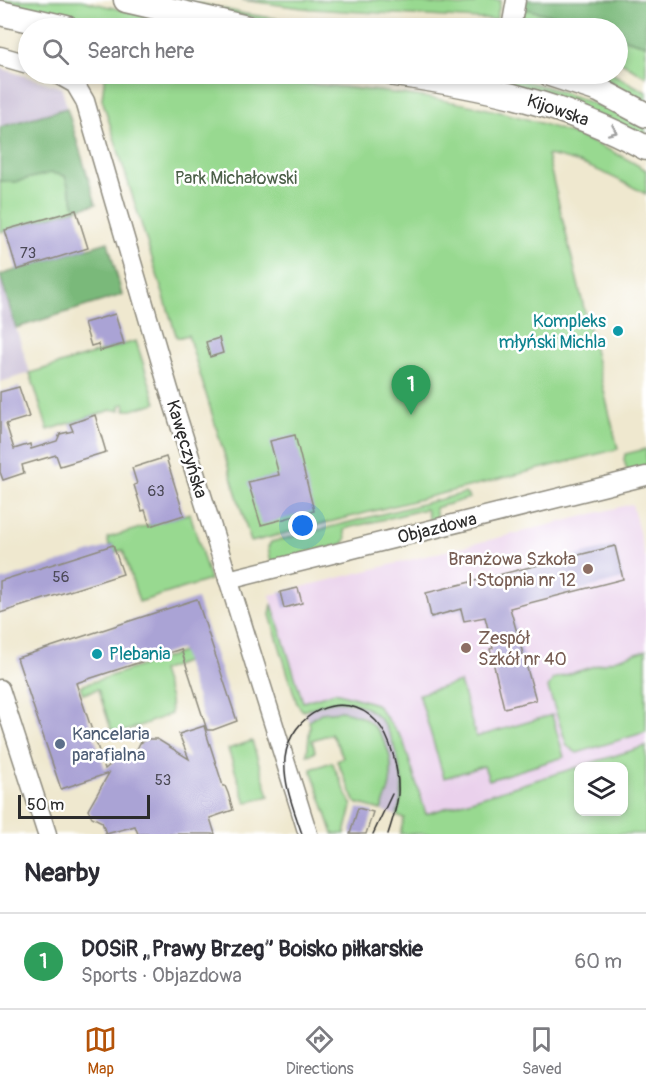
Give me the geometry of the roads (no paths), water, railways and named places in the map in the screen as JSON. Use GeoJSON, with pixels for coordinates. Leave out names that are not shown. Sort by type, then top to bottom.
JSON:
{"type":"FeatureCollection","features":[{"type":"Feature","properties":{"kind":"street"},"geometry":{"type":"LineString","coordinates":[[126,0],[204,18]]}},
{"type":"Feature","properties":{"kind":"street"},"geometry":{"type":"LineString","coordinates":[[513,18],[516,0]]}},
{"type":"Feature","properties":{"kind":"street"},"geometry":{"type":"LineString","coordinates":[[0,13],[22,18]]}},
{"type":"Feature","properties":{"kind":"street"},"geometry":{"type":"LineString","coordinates":[[0,56],[18,61]]}},
{"type":"Feature","properties":{"kind":"street","name":"Kawęczyńska"},"geometry":{"type":"LineString","coordinates":[[75,84],[85,101],[169,390],[308,834]]}},
{"type":"Feature","properties":{"kind":"street","name":"Kijowska"},"geometry":{"type":"LineString","coordinates":[[458,84],[489,89],[534,101],[584,118],[646,148]]}},
{"type":"Feature","properties":{"kind":"street","name":"Kijowska"},"geometry":{"type":"LineString","coordinates":[[581,84],[599,90],[646,115]]}},
{"type":"Feature","properties":{"kind":"street","name":"Objazdowa"},"geometry":{"type":"LineString","coordinates":[[228,580],[646,476]]}},
{"type":"Feature","properties":{"kind":"street"},"geometry":{"type":"LineString","coordinates":[[0,689],[47,834]]}},
{"type":"Feature","properties":{"kind":"tram line"},"geometry":{"type":"LineString","coordinates":[[302,834],[287,787],[285,758],[289,742],[307,718],[320,710],[334,706],[348,706],[363,711],[376,721],[386,736],[396,765],[398,794],[388,834]]}},
{"type":"Feature","properties":{"kind":"tram line"},"geometry":{"type":"LineString","coordinates":[[373,834],[392,794]]}},
{"type":"Feature","properties":{"kind":"place","name":"Kompleks młyński Michla"},"geometry":{"type":"Point","coordinates":[618,331]}},
{"type":"Feature","properties":{"kind":"place","name":"DOSiR „Prawy Brzeg” Boisko piłkarskie"},"geometry":{"type":"Point","coordinates":[411,415]}},
{"type":"Feature","properties":{"kind":"place","name":"Branżowa Szkoła I Stopnia nr 12"},"geometry":{"type":"Point","coordinates":[588,569]}},
{"type":"Feature","properties":{"kind":"place","name":"Zespół Szkół nr 40"},"geometry":{"type":"Point","coordinates":[466,648]}},
{"type":"Feature","properties":{"kind":"place","name":"Plebania"},"geometry":{"type":"Point","coordinates":[97,654]}},
{"type":"Feature","properties":{"kind":"place","name":"Kancelaria parafialna"},"geometry":{"type":"Point","coordinates":[60,744]}},
{"type":"Feature","properties":{"kind":"park label","name":"Park Michałowski"},"geometry":{"type":"Point","coordinates":[236,178]}}]}
